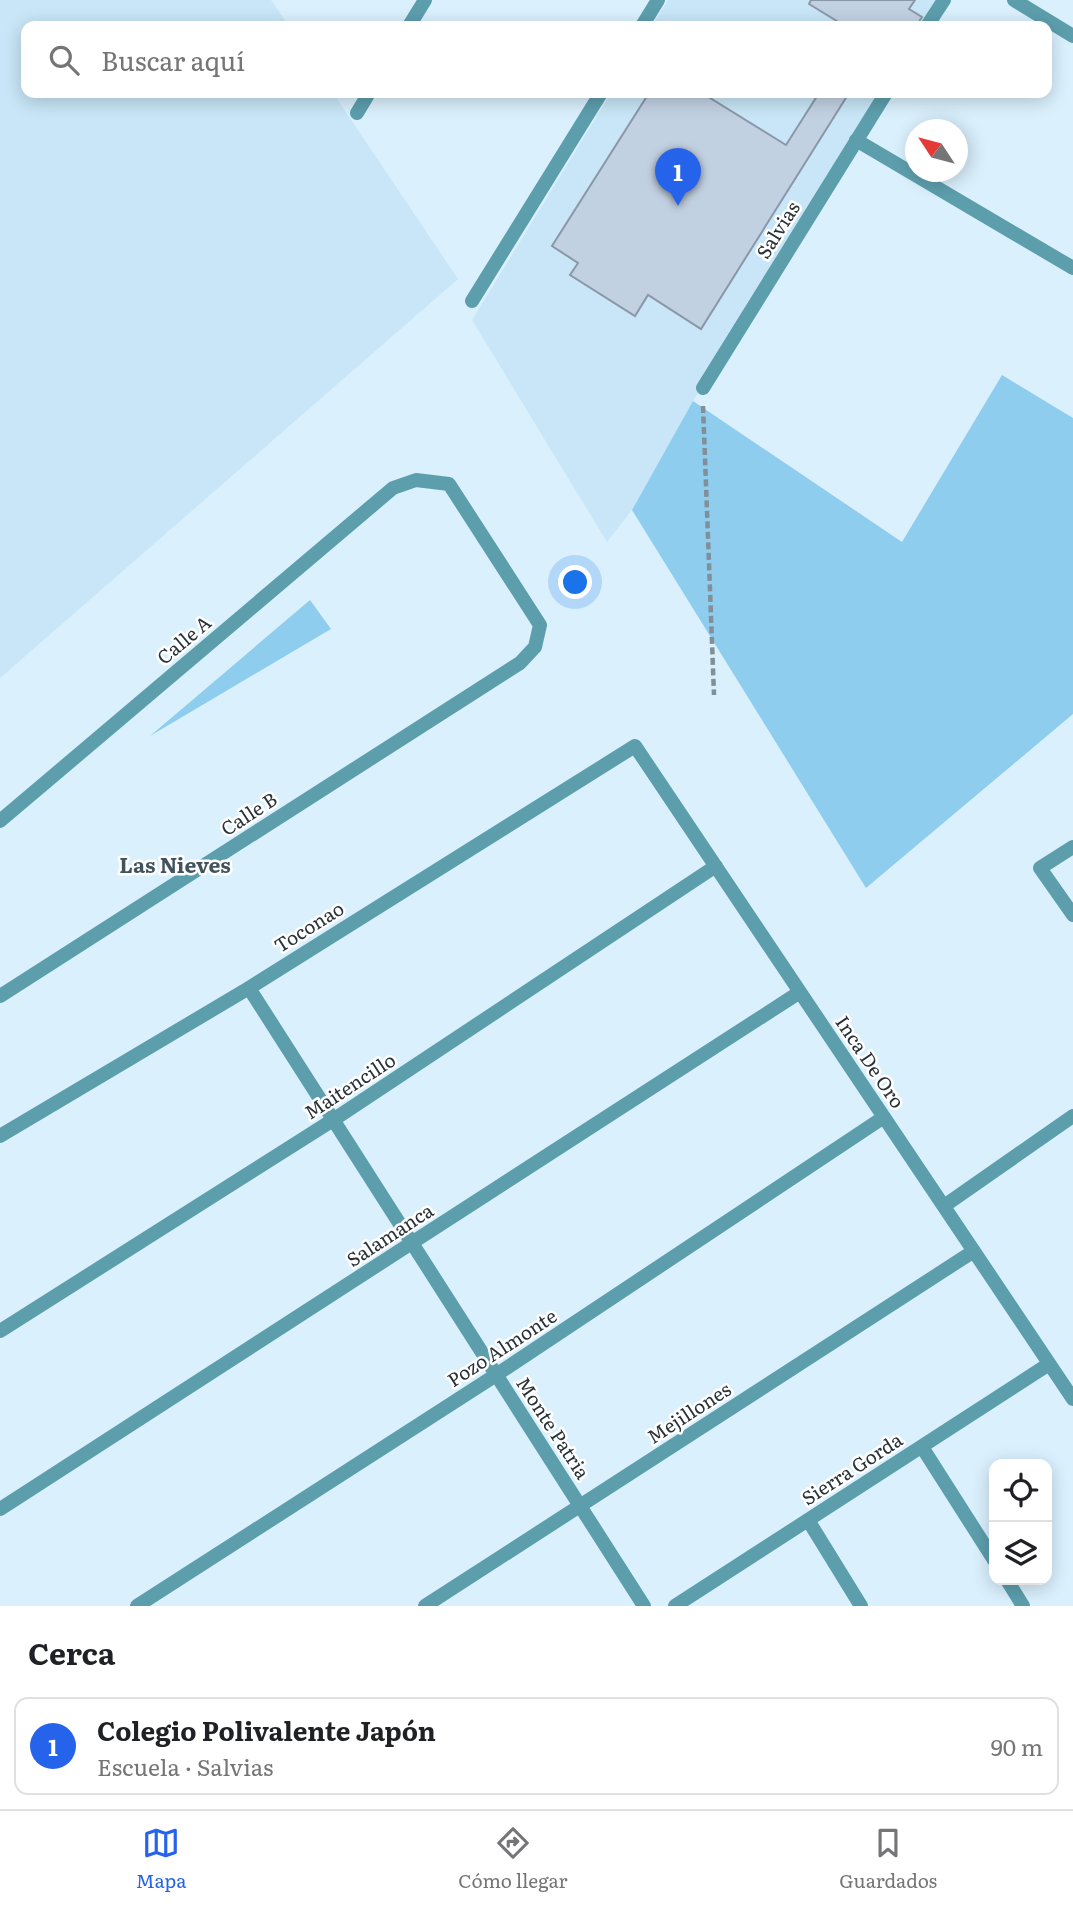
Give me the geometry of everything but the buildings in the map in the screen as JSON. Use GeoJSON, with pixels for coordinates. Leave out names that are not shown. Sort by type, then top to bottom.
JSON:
{"type":"FeatureCollection","features":[{"type":"Feature","properties":{"kind":"street"},"geometry":{"type":"LineString","coordinates":[[412,21],[425,0]]}},
{"type":"Feature","properties":{"kind":"street"},"geometry":{"type":"LineString","coordinates":[[645,21],[658,0]]}},
{"type":"Feature","properties":{"kind":"street"},"geometry":{"type":"LineString","coordinates":[[930,21],[944,0]]}},
{"type":"Feature","properties":{"kind":"street"},"geometry":{"type":"LineString","coordinates":[[1014,0],[1048,21]]}},
{"type":"Feature","properties":{"kind":"street"},"geometry":{"type":"LineString","coordinates":[[1052,23],[1073,36]]}},
{"type":"Feature","properties":{"kind":"street"},"geometry":{"type":"LineString","coordinates":[[357,113],[366,98]]}},
{"type":"Feature","properties":{"kind":"street"},"geometry":{"type":"LineString","coordinates":[[472,301],[598,98]]}},
{"type":"Feature","properties":{"kind":"street","name":"Salvias"},"geometry":{"type":"LineString","coordinates":[[703,388],[883,98]]}},
{"type":"Feature","properties":{"kind":"street"},"geometry":{"type":"LineString","coordinates":[[856,140],[1073,268]]}},
{"type":"Feature","properties":{"kind":"street","name":"Calle B"},"geometry":{"type":"LineString","coordinates":[[0,996],[520,663],[535,647],[540,625],[449,484],[416,480],[393,488]]}},
{"type":"Feature","properties":{"kind":"street","name":"Calle A"},"geometry":{"type":"LineString","coordinates":[[0,821],[393,488]]}},
{"type":"Feature","properties":{"kind":"street","name":"Inca De Oro"},"geometry":{"type":"LineString","coordinates":[[635,746],[1073,1399]]}},
{"type":"Feature","properties":{"kind":"street","name":"Toconao"},"geometry":{"type":"LineString","coordinates":[[0,1136],[249,988],[635,746]]}},
{"type":"Feature","properties":{"kind":"street"},"geometry":{"type":"LineString","coordinates":[[1073,846],[1040,868],[1073,915]]}},
{"type":"Feature","properties":{"kind":"street","name":"Maitencillo"},"geometry":{"type":"LineString","coordinates":[[0,1331],[333,1120],[716,866]]}},
{"type":"Feature","properties":{"kind":"street","name":"Monte Patria"},"geometry":{"type":"LineString","coordinates":[[249,988],[643,1606]]}},
{"type":"Feature","properties":{"kind":"street","name":"Salamanca"},"geometry":{"type":"LineString","coordinates":[[0,1509],[800,992]]}},
{"type":"Feature","properties":{"kind":"street"},"geometry":{"type":"LineString","coordinates":[[944,1206],[1073,1116]]}},
{"type":"Feature","properties":{"kind":"street","name":"Pozo Almonte"},"geometry":{"type":"LineString","coordinates":[[137,1606],[496,1375],[884,1117]]}},
{"type":"Feature","properties":{"kind":"street","name":"Mejillones"},"geometry":{"type":"LineString","coordinates":[[425,1606],[974,1251]]}},
{"type":"Feature","properties":{"kind":"street","name":"Sierra Gorda"},"geometry":{"type":"LineString","coordinates":[[675,1606],[1049,1364]]}},
{"type":"Feature","properties":{"kind":"street"},"geometry":{"type":"LineString","coordinates":[[922,1447],[989,1552]]}},
{"type":"Feature","properties":{"kind":"street"},"geometry":{"type":"LineString","coordinates":[[808,1520],[861,1606]]}},
{"type":"Feature","properties":{"kind":"street"},"geometry":{"type":"LineString","coordinates":[[1010,1585],[1023,1606]]}},
{"type":"Feature","properties":{"kind":"path"},"geometry":{"type":"LineString","coordinates":[[703,388],[714,695]]}},
{"type":"Feature","properties":{"kind":"shaded area"},"geometry":{"type":"Polygon","coordinates":[[[0,0],[271,0],[286,21],[21,21],[21,98],[336,98],[458,279],[0,678],[0,0]]]}},
{"type":"Feature","properties":{"kind":"shaded area"},"geometry":{"type":"Polygon","coordinates":[[[668,0],[941,0],[928,21],[655,21],[668,0]]]}},
{"type":"Feature","properties":{"kind":"shaded area"},"geometry":{"type":"Polygon","coordinates":[[[608,98],[881,98],[693,401],[632,510],[607,542],[472,320],[608,98]]]}},
{"type":"Feature","properties":{"kind":"shaded area"},"geometry":{"type":"Polygon","coordinates":[[[1002,375],[1073,418],[1073,714],[866,888],[632,510],[693,401],[902,542],[1002,375]]]}},
{"type":"Feature","properties":{"kind":"shaded area"},"geometry":{"type":"Polygon","coordinates":[[[310,600],[331,629],[150,736],[310,600]]]}},
{"type":"Feature","properties":{"kind":"place","name":"Colegio Polivalente Japón"},"geometry":{"type":"Point","coordinates":[678,206]}},
{"type":"Feature","properties":{"kind":"district","name":"Las Nieves"},"geometry":{"type":"Point","coordinates":[175,866]}}]}
